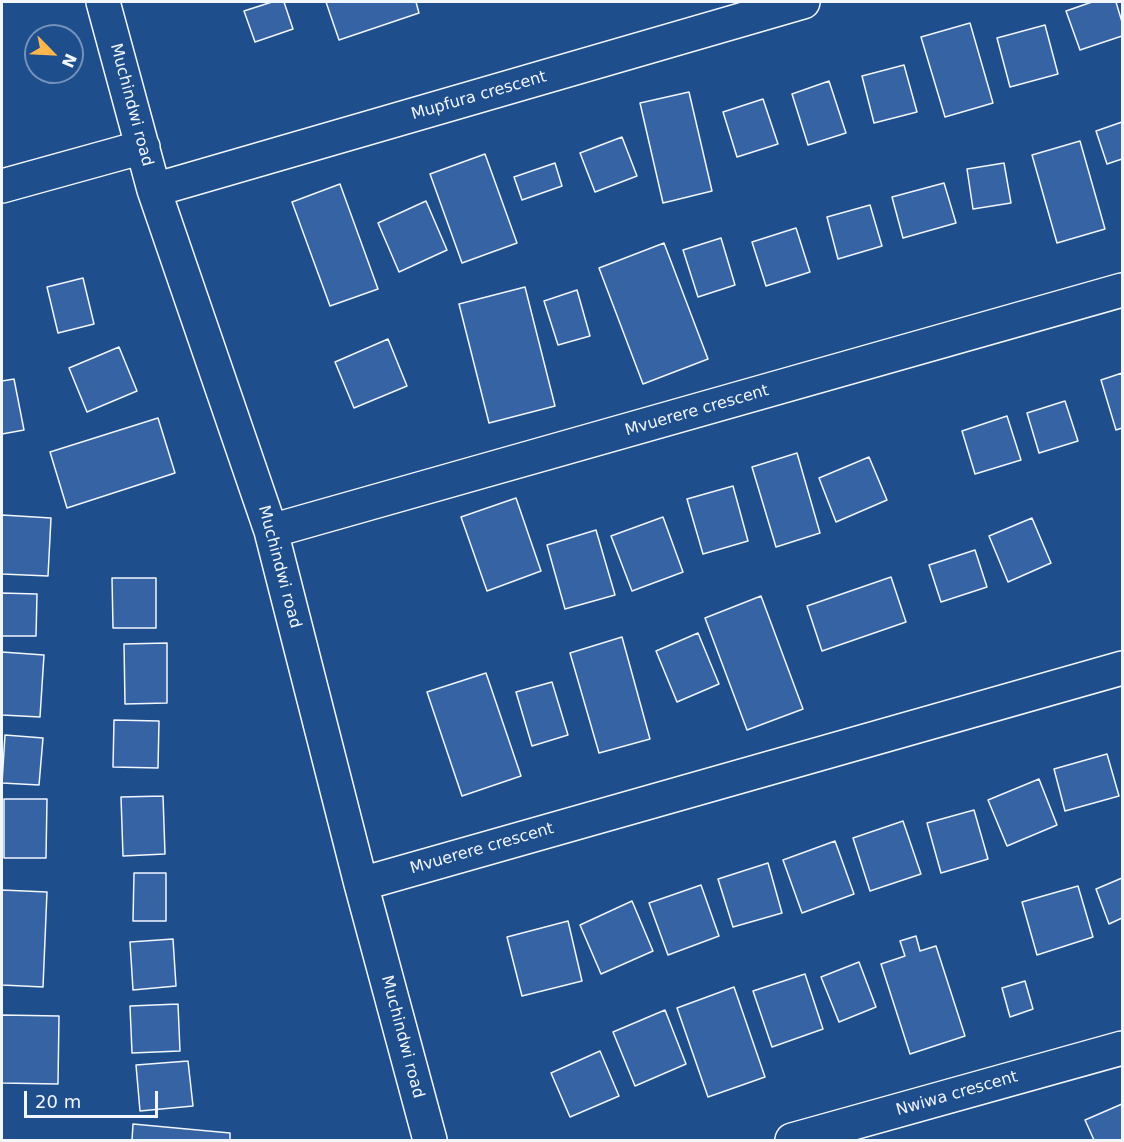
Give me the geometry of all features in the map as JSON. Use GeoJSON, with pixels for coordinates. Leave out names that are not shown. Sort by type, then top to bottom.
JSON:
{"type":"FeatureCollection","features":[{"type":"Feature","properties":{"kind":"street","name":"Muchindwi road"},"geometry":{"type":"LineString","coordinates":[[104,2],[154,190],[271,531],[361,884],[430,1140]]}},
{"type":"Feature","properties":{"kind":"street","name":"Mupfura crescent"},"geometry":{"type":"LineString","coordinates":[[154,190],[804,2]]}},
{"type":"Feature","properties":{"kind":"street"},"geometry":{"type":"LineString","coordinates":[[2,186],[143,147]]}},
{"type":"Feature","properties":{"kind":"street","name":"Mvuerere crescent"},"geometry":{"type":"LineString","coordinates":[[271,531],[1122,290]]}},
{"type":"Feature","properties":{"kind":"street","name":"Mvuerere crescent"},"geometry":{"type":"LineString","coordinates":[[361,884],[1122,668]]}},
{"type":"Feature","properties":{"kind":"street","name":"Nwiwa crescent"},"geometry":{"type":"LineString","coordinates":[[792,1140],[1122,1048]]}},
{"type":"Feature","properties":{"kind":"building"},"geometry":{"type":"Polygon","coordinates":[[[272,2],[284,2],[293,29],[255,42],[244,11],[272,2]]]}},
{"type":"Feature","properties":{"kind":"building"},"geometry":{"type":"Polygon","coordinates":[[[326,2],[416,2],[419,13],[339,40],[326,2]]]}},
{"type":"Feature","properties":{"kind":"building"},"geometry":{"type":"Polygon","coordinates":[[[1092,2],[1116,2],[1122,22],[1122,36],[1080,50],[1066,11],[1092,2]]]}},
{"type":"Feature","properties":{"kind":"building"},"geometry":{"type":"Polygon","coordinates":[[[970,23],[993,103],[945,117],[921,37],[970,23]]]}},
{"type":"Feature","properties":{"kind":"building"},"geometry":{"type":"Polygon","coordinates":[[[1045,25],[1058,74],[1010,87],[997,38],[1045,25]]]}},
{"type":"Feature","properties":{"kind":"building"},"geometry":{"type":"Polygon","coordinates":[[[904,65],[917,112],[874,123],[862,76],[904,65]]]}},
{"type":"Feature","properties":{"kind":"building"},"geometry":{"type":"Polygon","coordinates":[[[829,81],[846,133],[808,145],[792,94],[829,81]]]}},
{"type":"Feature","properties":{"kind":"building"},"geometry":{"type":"Polygon","coordinates":[[[689,92],[712,191],[663,203],[640,103],[689,92]]]}},
{"type":"Feature","properties":{"kind":"building"},"geometry":{"type":"Polygon","coordinates":[[[763,99],[778,144],[737,157],[723,112],[763,99]]]}},
{"type":"Feature","properties":{"kind":"building"},"geometry":{"type":"Polygon","coordinates":[[[1122,122],[1122,159],[1107,164],[1096,131],[1122,122]]]}},
{"type":"Feature","properties":{"kind":"building"},"geometry":{"type":"Polygon","coordinates":[[[622,137],[637,176],[595,192],[580,153],[622,137]]]}},
{"type":"Feature","properties":{"kind":"building"},"geometry":{"type":"Polygon","coordinates":[[[1080,141],[1105,229],[1057,243],[1032,155],[1080,141]]]}},
{"type":"Feature","properties":{"kind":"building"},"geometry":{"type":"Polygon","coordinates":[[[485,154],[517,243],[462,263],[430,174],[485,154]]]}},
{"type":"Feature","properties":{"kind":"building"},"geometry":{"type":"Polygon","coordinates":[[[555,163],[562,186],[522,200],[514,177],[555,163]]]}},
{"type":"Feature","properties":{"kind":"building"},"geometry":{"type":"Polygon","coordinates":[[[1004,163],[1011,203],[973,209],[967,169],[1004,163]]]}},
{"type":"Feature","properties":{"kind":"building"},"geometry":{"type":"Polygon","coordinates":[[[944,183],[956,223],[903,238],[892,197],[944,183]]]}},
{"type":"Feature","properties":{"kind":"building"},"geometry":{"type":"Polygon","coordinates":[[[340,184],[378,289],[330,306],[292,202],[340,184]]]}},
{"type":"Feature","properties":{"kind":"building"},"geometry":{"type":"Polygon","coordinates":[[[426,201],[447,250],[399,272],[378,223],[426,201]]]}},
{"type":"Feature","properties":{"kind":"building"},"geometry":{"type":"Polygon","coordinates":[[[870,205],[882,246],[838,259],[827,217],[870,205]]]}},
{"type":"Feature","properties":{"kind":"building"},"geometry":{"type":"Polygon","coordinates":[[[796,228],[810,272],[766,286],[752,242],[796,228]]]}},
{"type":"Feature","properties":{"kind":"building"},"geometry":{"type":"Polygon","coordinates":[[[721,238],[735,285],[698,297],[683,250],[721,238]]]}},
{"type":"Feature","properties":{"kind":"building"},"geometry":{"type":"Polygon","coordinates":[[[664,243],[708,359],[643,384],[599,268],[664,243]]]}},
{"type":"Feature","properties":{"kind":"building"},"geometry":{"type":"Polygon","coordinates":[[[83,278],[94,324],[58,333],[47,287],[83,278]]]}},
{"type":"Feature","properties":{"kind":"building"},"geometry":{"type":"Polygon","coordinates":[[[525,287],[555,406],[489,423],[459,304],[525,287]]]}},
{"type":"Feature","properties":{"kind":"building"},"geometry":{"type":"Polygon","coordinates":[[[577,290],[590,336],[558,345],[544,301],[577,290]]]}},
{"type":"Feature","properties":{"kind":"building"},"geometry":{"type":"Polygon","coordinates":[[[388,339],[407,386],[354,408],[335,362],[388,339]]]}},
{"type":"Feature","properties":{"kind":"building"},"geometry":{"type":"Polygon","coordinates":[[[119,347],[137,391],[87,412],[69,368],[119,347]]]}},
{"type":"Feature","properties":{"kind":"building"},"geometry":{"type":"Polygon","coordinates":[[[1122,373],[1122,428],[1116,430],[1101,380],[1122,373]]]}},
{"type":"Feature","properties":{"kind":"building"},"geometry":{"type":"Polygon","coordinates":[[[14,379],[24,430],[2,434],[2,381],[14,379]]]}},
{"type":"Feature","properties":{"kind":"building"},"geometry":{"type":"Polygon","coordinates":[[[1065,401],[1078,441],[1039,453],[1027,413],[1065,401]]]}},
{"type":"Feature","properties":{"kind":"building"},"geometry":{"type":"Polygon","coordinates":[[[1007,416],[1021,460],[975,474],[962,431],[1007,416]]]}},
{"type":"Feature","properties":{"kind":"building"},"geometry":{"type":"Polygon","coordinates":[[[158,418],[175,473],[67,508],[50,452],[158,418]]]}},
{"type":"Feature","properties":{"kind":"building"},"geometry":{"type":"Polygon","coordinates":[[[797,453],[820,533],[776,547],[752,467],[797,453]]]}},
{"type":"Feature","properties":{"kind":"building"},"geometry":{"type":"Polygon","coordinates":[[[869,457],[887,500],[836,522],[819,478],[869,457]]]}},
{"type":"Feature","properties":{"kind":"building"},"geometry":{"type":"Polygon","coordinates":[[[733,486],[748,541],[703,554],[687,499],[733,486]]]}},
{"type":"Feature","properties":{"kind":"building"},"geometry":{"type":"Polygon","coordinates":[[[516,498],[541,571],[487,591],[461,517],[516,498]]]}},
{"type":"Feature","properties":{"kind":"building"},"geometry":{"type":"Polygon","coordinates":[[[2,515],[51,518],[48,576],[2,574],[2,515]]]}},
{"type":"Feature","properties":{"kind":"building"},"geometry":{"type":"Polygon","coordinates":[[[663,517],[683,572],[632,591],[611,536],[663,517]]]}},
{"type":"Feature","properties":{"kind":"building"},"geometry":{"type":"Polygon","coordinates":[[[1032,518],[1051,563],[1008,582],[989,536],[1032,518]]]}},
{"type":"Feature","properties":{"kind":"building"},"geometry":{"type":"Polygon","coordinates":[[[596,530],[615,595],[565,609],[547,545],[596,530]]]}},
{"type":"Feature","properties":{"kind":"building"},"geometry":{"type":"Polygon","coordinates":[[[975,550],[987,587],[941,602],[929,565],[975,550]]]}},
{"type":"Feature","properties":{"kind":"building"},"geometry":{"type":"Polygon","coordinates":[[[891,577],[906,622],[822,651],[807,606],[891,577]]]}},
{"type":"Feature","properties":{"kind":"building"},"geometry":{"type":"Polygon","coordinates":[[[112,578],[156,578],[156,628],[113,628],[112,578]]]}},
{"type":"Feature","properties":{"kind":"building"},"geometry":{"type":"Polygon","coordinates":[[[2,593],[37,594],[36,636],[2,636],[2,593]]]}},
{"type":"Feature","properties":{"kind":"building"},"geometry":{"type":"Polygon","coordinates":[[[761,596],[803,709],[747,730],[705,618],[761,596]]]}},
{"type":"Feature","properties":{"kind":"building"},"geometry":{"type":"Polygon","coordinates":[[[698,633],[719,684],[677,702],[656,651],[698,633]]]}},
{"type":"Feature","properties":{"kind":"building"},"geometry":{"type":"Polygon","coordinates":[[[622,637],[650,739],[599,753],[570,653],[622,637]]]}},
{"type":"Feature","properties":{"kind":"building"},"geometry":{"type":"Polygon","coordinates":[[[167,643],[167,703],[125,704],[124,644],[167,643]]]}},
{"type":"Feature","properties":{"kind":"building"},"geometry":{"type":"Polygon","coordinates":[[[2,652],[44,655],[40,717],[2,715],[2,652]]]}},
{"type":"Feature","properties":{"kind":"building"},"geometry":{"type":"Polygon","coordinates":[[[486,673],[521,776],[462,796],[427,692],[486,673]]]}},
{"type":"Feature","properties":{"kind":"building"},"geometry":{"type":"Polygon","coordinates":[[[552,682],[568,735],[532,746],[516,692],[552,682]]]}},
{"type":"Feature","properties":{"kind":"building"},"geometry":{"type":"Polygon","coordinates":[[[114,720],[159,721],[158,768],[113,767],[114,720]]]}},
{"type":"Feature","properties":{"kind":"building"},"geometry":{"type":"Polygon","coordinates":[[[5,735],[43,738],[39,785],[2,783],[5,735]]]}},
{"type":"Feature","properties":{"kind":"building"},"geometry":{"type":"Polygon","coordinates":[[[1107,754],[1119,796],[1065,811],[1054,769],[1107,754]]]}},
{"type":"Feature","properties":{"kind":"building"},"geometry":{"type":"Polygon","coordinates":[[[1039,779],[1057,825],[1007,846],[988,800],[1039,779]]]}},
{"type":"Feature","properties":{"kind":"building"},"geometry":{"type":"Polygon","coordinates":[[[163,796],[165,854],[123,856],[121,797],[163,796]]]}},
{"type":"Feature","properties":{"kind":"building"},"geometry":{"type":"Polygon","coordinates":[[[4,799],[47,799],[46,858],[4,858],[4,799]]]}},
{"type":"Feature","properties":{"kind":"building"},"geometry":{"type":"Polygon","coordinates":[[[974,810],[988,859],[941,873],[927,823],[974,810]]]}},
{"type":"Feature","properties":{"kind":"building"},"geometry":{"type":"Polygon","coordinates":[[[903,821],[921,874],[870,891],[853,838],[903,821]]]}},
{"type":"Feature","properties":{"kind":"building"},"geometry":{"type":"Polygon","coordinates":[[[835,841],[854,894],[802,913],[783,860],[835,841]]]}},
{"type":"Feature","properties":{"kind":"building"},"geometry":{"type":"Polygon","coordinates":[[[768,863],[782,913],[733,927],[718,879],[768,863]]]}},
{"type":"Feature","properties":{"kind":"building"},"geometry":{"type":"Polygon","coordinates":[[[134,873],[166,873],[166,921],[133,921],[134,873]]]}},
{"type":"Feature","properties":{"kind":"building"},"geometry":{"type":"Polygon","coordinates":[[[1122,878],[1122,918],[1109,924],[1096,889],[1122,878]]]}},
{"type":"Feature","properties":{"kind":"building"},"geometry":{"type":"Polygon","coordinates":[[[701,885],[719,936],[668,955],[649,903],[701,885]]]}},
{"type":"Feature","properties":{"kind":"building"},"geometry":{"type":"Polygon","coordinates":[[[1078,886],[1093,937],[1037,955],[1022,902],[1078,886]]]}},
{"type":"Feature","properties":{"kind":"building"},"geometry":{"type":"Polygon","coordinates":[[[2,890],[47,892],[43,987],[2,985],[2,890]]]}},
{"type":"Feature","properties":{"kind":"building"},"geometry":{"type":"Polygon","coordinates":[[[632,901],[653,951],[601,974],[580,925],[632,901]]]}},
{"type":"Feature","properties":{"kind":"building"},"geometry":{"type":"Polygon","coordinates":[[[568,921],[582,981],[522,996],[507,937],[568,921]]]}},
{"type":"Feature","properties":{"kind":"building"},"geometry":{"type":"Polygon","coordinates":[[[916,936],[920,951],[936,946],[965,1036],[910,1054],[881,964],[905,956],[900,941],[916,936]]]}},
{"type":"Feature","properties":{"kind":"building"},"geometry":{"type":"Polygon","coordinates":[[[173,939],[176,986],[133,990],[130,942],[173,939]]]}},
{"type":"Feature","properties":{"kind":"building"},"geometry":{"type":"Polygon","coordinates":[[[859,962],[876,1007],[839,1022],[821,977],[859,962]]]}},
{"type":"Feature","properties":{"kind":"building"},"geometry":{"type":"Polygon","coordinates":[[[805,974],[823,1029],[772,1047],[753,991],[805,974]]]}},
{"type":"Feature","properties":{"kind":"building"},"geometry":{"type":"Polygon","coordinates":[[[1025,981],[1033,1009],[1010,1017],[1002,988],[1025,981]]]}},
{"type":"Feature","properties":{"kind":"building"},"geometry":{"type":"Polygon","coordinates":[[[734,987],[765,1077],[708,1097],[677,1008],[734,987]]]}},
{"type":"Feature","properties":{"kind":"building"},"geometry":{"type":"Polygon","coordinates":[[[178,1004],[180,1051],[132,1053],[130,1006],[178,1004]]]}},
{"type":"Feature","properties":{"kind":"building"},"geometry":{"type":"Polygon","coordinates":[[[665,1010],[686,1064],[635,1086],[613,1032],[665,1010]]]}},
{"type":"Feature","properties":{"kind":"building"},"geometry":{"type":"Polygon","coordinates":[[[2,1015],[59,1016],[58,1084],[2,1083],[2,1015]]]}},
{"type":"Feature","properties":{"kind":"building"},"geometry":{"type":"Polygon","coordinates":[[[600,1051],[619,1096],[570,1117],[551,1073],[600,1051]]]}},
{"type":"Feature","properties":{"kind":"building"},"geometry":{"type":"Polygon","coordinates":[[[188,1061],[193,1106],[140,1111],[136,1065],[188,1061]]]}},
{"type":"Feature","properties":{"kind":"building"},"geometry":{"type":"Polygon","coordinates":[[[1122,1104],[1122,1140],[1094,1140],[1085,1120],[1122,1104]]]}},
{"type":"Feature","properties":{"kind":"building"},"geometry":{"type":"Polygon","coordinates":[[[133,1124],[230,1133],[230,1140],[132,1140],[133,1124]]]}}]}
